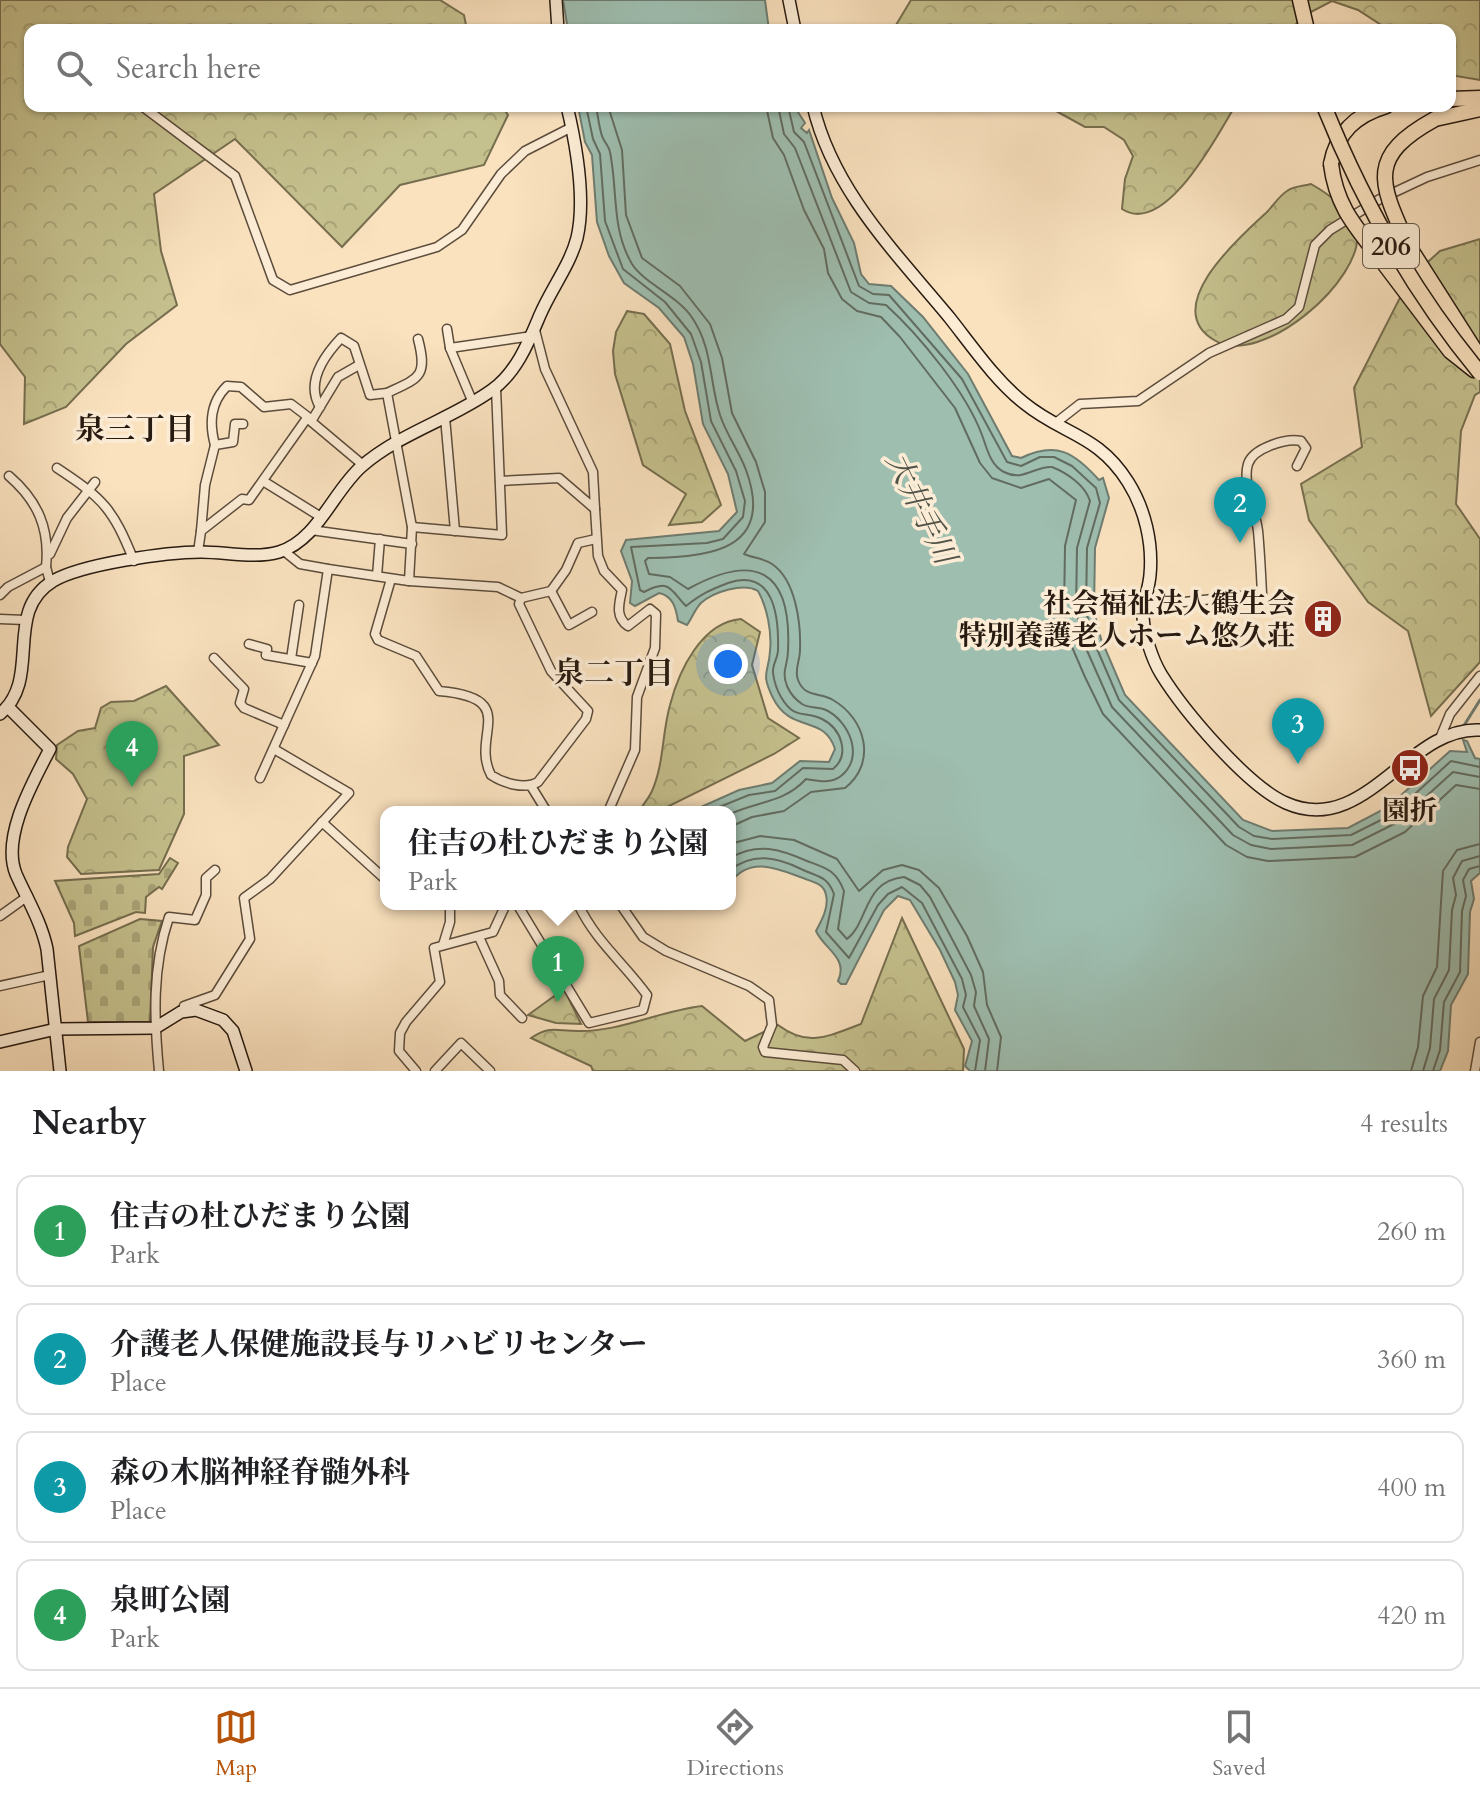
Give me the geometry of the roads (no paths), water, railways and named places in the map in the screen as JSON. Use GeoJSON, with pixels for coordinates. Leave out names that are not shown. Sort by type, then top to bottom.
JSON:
{"type":"FeatureCollection","features":[{"type":"Feature","properties":{"kind":"highway"},"geometry":{"type":"LineString","coordinates":[[1294,0],[1300,24]]}},
{"type":"Feature","properties":{"kind":"highway"},"geometry":{"type":"LineString","coordinates":[[1300,0],[1306,24]]}},
{"type":"Feature","properties":{"kind":"highway"},"geometry":{"type":"LineString","coordinates":[[1456,99],[1480,98]]}},
{"type":"Feature","properties":{"kind":"highway"},"geometry":{"type":"LineString","coordinates":[[1480,109],[1435,119],[1406,135],[1391,152],[1385,172],[1385,193],[1408,245],[1480,361]]}},
{"type":"Feature","properties":{"kind":"highway","name":"206"},"geometry":{"type":"LineString","coordinates":[[1327,112],[1364,199],[1403,267],[1480,374]]}},
{"type":"Feature","properties":{"kind":"highway","name":"206"},"geometry":{"type":"LineString","coordinates":[[1334,112],[1371,196],[1408,264],[1480,361]]}},
{"type":"Feature","properties":{"kind":"highway"},"geometry":{"type":"LineString","coordinates":[[1370,112],[1343,131],[1335,147],[1331,164],[1335,191],[1348,216],[1450,351],[1480,374]]}},
{"type":"Feature","properties":{"kind":"street"},"geometry":{"type":"LineString","coordinates":[[556,0],[558,24]]}},
{"type":"Feature","properties":{"kind":"street"},"geometry":{"type":"LineString","coordinates":[[789,0],[794,24]]}},
{"type":"Feature","properties":{"kind":"street"},"geometry":{"type":"LineString","coordinates":[[150,112],[235,176],[273,280],[290,290],[437,247],[462,230],[501,174],[525,151],[572,127]]}},
{"type":"Feature","properties":{"kind":"street"},"geometry":{"type":"LineString","coordinates":[[60,1071],[43,930],[16,873],[12,844],[50,749],[4,711],[24,673],[25,620],[40,592],[50,582],[81,570],[198,552],[259,555],[284,551],[311,530],[345,482],[363,465],[397,442],[496,388],[534,333],[577,237],[578,158],[568,112]]}},
{"type":"Feature","properties":{"kind":"street"},"geometry":{"type":"LineString","coordinates":[[815,112],[828,154],[864,212],[998,378],[1025,404],[1105,452],[1137,497],[1144,512],[1148,540],[1150,573],[1145,606],[1146,629],[1159,672],[1256,785],[1288,804],[1327,807],[1355,800],[1441,736],[1475,730]]}},
{"type":"Feature","properties":{"kind":"street"},"geometry":{"type":"LineString","coordinates":[[1057,422],[1080,404],[1138,401],[1209,353],[1286,319],[1299,307],[1315,245],[1330,230],[1380,199],[1427,177],[1480,160]]}},
{"type":"Feature","properties":{"kind":"street"},"geometry":{"type":"LineString","coordinates":[[447,329],[450,348],[473,403]]}},
{"type":"Feature","properties":{"kind":"street"},"geometry":{"type":"LineString","coordinates":[[450,348],[534,333]]}},
{"type":"Feature","properties":{"kind":"street"},"geometry":{"type":"LineString","coordinates":[[534,333],[545,369],[593,472],[596,539],[604,571],[622,590],[618,611],[622,622],[628,626],[650,609],[656,614],[658,633],[637,697],[639,726],[635,750],[611,806]]}},
{"type":"Feature","properties":{"kind":"street"},"geometry":{"type":"LineString","coordinates":[[320,407],[313,392],[322,359],[341,338],[354,346],[370,395],[387,393],[416,379],[420,374],[422,356],[418,339]]}},
{"type":"Feature","properties":{"kind":"street"},"geometry":{"type":"LineString","coordinates":[[307,418],[312,420],[338,377],[359,365]]}},
{"type":"Feature","properties":{"kind":"street"},"geometry":{"type":"LineString","coordinates":[[198,552],[205,485],[215,445],[210,421],[217,395],[227,386],[241,387],[264,407],[291,404],[363,465]]}},
{"type":"Feature","properties":{"kind":"street"},"geometry":{"type":"LineString","coordinates":[[412,527],[502,535],[496,388]]}},
{"type":"Feature","properties":{"kind":"street"},"geometry":{"type":"LineString","coordinates":[[387,393],[412,527],[409,581]]}},
{"type":"Feature","properties":{"kind":"street"},"geometry":{"type":"LineString","coordinates":[[445,417],[455,531]]}},
{"type":"Feature","properties":{"kind":"street"},"geometry":{"type":"LineString","coordinates":[[201,531],[242,499],[249,500],[277,456],[307,418]]}},
{"type":"Feature","properties":{"kind":"street"},"geometry":{"type":"LineString","coordinates":[[215,445],[233,442],[235,424],[243,424]]}},
{"type":"Feature","properties":{"kind":"street"},"geometry":{"type":"LineString","coordinates":[[1145,606],[1262,594],[1257,529],[1246,474],[1248,462],[1256,452],[1291,439],[1301,441],[1306,448],[1297,466]]}},
{"type":"Feature","properties":{"kind":"street"},"geometry":{"type":"LineString","coordinates":[[57,468],[92,485],[116,517],[134,561]]}},
{"type":"Feature","properties":{"kind":"street"},"geometry":{"type":"LineString","coordinates":[[9,476],[30,494],[42,520],[49,544],[46,565],[50,582]]}},
{"type":"Feature","properties":{"kind":"street"},"geometry":{"type":"LineString","coordinates":[[500,481],[559,478],[595,509]]}},
{"type":"Feature","properties":{"kind":"street"},"geometry":{"type":"LineString","coordinates":[[263,481],[321,517]]}},
{"type":"Feature","properties":{"kind":"street"},"geometry":{"type":"LineString","coordinates":[[0,595],[46,565],[67,518],[92,485]]}},
{"type":"Feature","properties":{"kind":"street"},"geometry":{"type":"LineString","coordinates":[[311,530],[412,544]]}},
{"type":"Feature","properties":{"kind":"street"},"geometry":{"type":"LineString","coordinates":[[377,576],[380,539]]}},
{"type":"Feature","properties":{"kind":"street"},"geometry":{"type":"LineString","coordinates":[[284,551],[300,564],[391,579],[498,587],[521,598],[551,591],[566,570],[578,543],[596,539]]}},
{"type":"Feature","properties":{"kind":"street"},"geometry":{"type":"LineString","coordinates":[[260,778],[312,663],[320,637],[328,569]]}},
{"type":"Feature","properties":{"kind":"street"},"geometry":{"type":"LineString","coordinates":[[391,579],[375,634],[378,640],[416,656],[439,691],[462,693],[478,700],[488,716],[490,730],[484,756],[491,775],[499,781],[531,786],[538,782],[586,719],[588,711],[551,671],[519,604],[521,598]]}},
{"type":"Feature","properties":{"kind":"street"},"geometry":{"type":"LineString","coordinates":[[551,591],[569,625],[592,612]]}},
{"type":"Feature","properties":{"kind":"street"},"geometry":{"type":"LineString","coordinates":[[291,659],[299,605]]}},
{"type":"Feature","properties":{"kind":"street"},"geometry":{"type":"LineString","coordinates":[[0,619],[25,620]]}},
{"type":"Feature","properties":{"kind":"street"},"geometry":{"type":"LineString","coordinates":[[249,644],[267,649],[266,655],[312,663]]}},
{"type":"Feature","properties":{"kind":"street"},"geometry":{"type":"LineString","coordinates":[[214,658],[244,689],[240,703],[244,708],[284,725]]}},
{"type":"Feature","properties":{"kind":"street"},"geometry":{"type":"LineString","coordinates":[[1441,736],[1450,714],[1480,676]]}},
{"type":"Feature","properties":{"kind":"street"},"geometry":{"type":"LineString","coordinates":[[184,1006],[215,995],[250,939],[244,898],[270,879],[349,793],[274,749]]}},
{"type":"Feature","properties":{"kind":"street"},"geometry":{"type":"LineString","coordinates":[[531,786],[543,806]]}},
{"type":"Feature","properties":{"kind":"street"},"geometry":{"type":"LineString","coordinates":[[322,822],[380,875]]}},
{"type":"Feature","properties":{"kind":"street"},"geometry":{"type":"LineString","coordinates":[[159,1071],[155,1028],[156,971],[169,917],[195,920],[206,895],[206,878],[215,870]]}},
{"type":"Feature","properties":{"kind":"street"},"geometry":{"type":"LineString","coordinates":[[0,916],[28,896]]}},
{"type":"Feature","properties":{"kind":"street"},"geometry":{"type":"LineString","coordinates":[[443,945],[450,910]]}},
{"type":"Feature","properties":{"kind":"street"},"geometry":{"type":"LineString","coordinates":[[416,1071],[399,1051],[400,1033],[440,982],[434,948],[493,932],[503,910]]}},
{"type":"Feature","properties":{"kind":"street"},"geometry":{"type":"LineString","coordinates":[[521,910],[589,1023],[643,1010],[647,995],[632,975],[614,960],[582,910]]}},
{"type":"Feature","properties":{"kind":"street"},"geometry":{"type":"LineString","coordinates":[[624,910],[643,937],[666,951],[749,986],[769,1000],[772,1025],[763,1047],[765,1052],[843,1060],[855,1071]]}},
{"type":"Feature","properties":{"kind":"street"},"geometry":{"type":"LineString","coordinates":[[479,937],[499,981],[500,995],[522,1018]]}},
{"type":"Feature","properties":{"kind":"street"},"geometry":{"type":"LineString","coordinates":[[0,986],[50,975]]}},
{"type":"Feature","properties":{"kind":"street"},"geometry":{"type":"LineString","coordinates":[[0,1042],[56,1029],[155,1028],[181,1012],[196,1010],[223,1020],[233,1031],[246,1071]]}},
{"type":"Feature","properties":{"kind":"street"},"geometry":{"type":"LineString","coordinates":[[1475,1071],[1480,1042]]}},
{"type":"Feature","properties":{"kind":"street"},"geometry":{"type":"LineString","coordinates":[[435,1071],[461,1043],[490,1071]]}},
{"type":"Feature","properties":{"kind":"water"},"geometry":{"type":"Polygon","coordinates":[[[563,0],[765,0],[768,24],[567,24],[563,0]]]}},
{"type":"Feature","properties":{"kind":"water","name":"大井手川"},"geometry":{"type":"Polygon","coordinates":[[[579,112],[798,112],[805,123],[801,128],[807,133],[809,130],[832,198],[854,243],[861,274],[869,284],[891,286],[923,317],[968,374],[1012,456],[1021,458],[1044,450],[1064,452],[1081,462],[1099,480],[1103,478],[1109,498],[1095,548],[1094,611],[1101,639],[1125,695],[1243,820],[1272,831],[1348,828],[1388,807],[1450,751],[1467,752],[1463,740],[1467,741],[1475,758],[1480,759],[1480,873],[1471,881],[1474,899],[1470,912],[1468,974],[1451,1005],[1448,1051],[1440,1071],[970,1071],[965,1066],[972,1041],[955,1010],[958,995],[955,982],[910,900],[898,896],[884,910],[846,984],[841,984],[838,981],[841,973],[838,960],[816,931],[827,904],[825,891],[820,885],[765,867],[746,869],[736,876],[736,806],[703,806],[739,790],[772,783],[800,761],[829,762],[835,749],[823,731],[789,716],[773,698],[766,678],[769,628],[758,591],[737,588],[713,595],[699,605],[687,625],[678,621],[668,597],[659,593],[635,606],[630,603],[632,581],[621,551],[626,540],[719,531],[737,512],[728,474],[703,424],[693,364],[684,337],[659,308],[624,283],[609,256],[597,222],[592,155],[585,142],[579,112]]]}},
{"type":"Feature","properties":{"kind":"waterway"},"geometry":{"type":"LineString","coordinates":[[1463,727],[1480,700]]}},
{"type":"Feature","properties":{"kind":"place","name":"介護老人保健施設長与リハビリセンター"},"geometry":{"type":"Point","coordinates":[1240,543]}},
{"type":"Feature","properties":{"kind":"place","name":"社会福祉法人鶴生会 特別養護老人ホーム悠久荘"},"geometry":{"type":"Point","coordinates":[1323,619]}},
{"type":"Feature","properties":{"kind":"place","name":"森の木脳神経脊髄外科"},"geometry":{"type":"Point","coordinates":[1298,764]}},
{"type":"Feature","properties":{"kind":"place","name":"園折"},"geometry":{"type":"Point","coordinates":[1410,768]}},
{"type":"Feature","properties":{"kind":"place","name":"泉町公園"},"geometry":{"type":"Point","coordinates":[132,787]}},
{"type":"Feature","properties":{"kind":"place","name":"住吉の杜ひだまり公園"},"geometry":{"type":"Point","coordinates":[558,1002]}},
{"type":"Feature","properties":{"kind":"district","name":"泉三丁目"},"geometry":{"type":"Point","coordinates":[135,429]}},
{"type":"Feature","properties":{"kind":"district","name":"泉二丁目"},"geometry":{"type":"Point","coordinates":[614,673]}}]}
